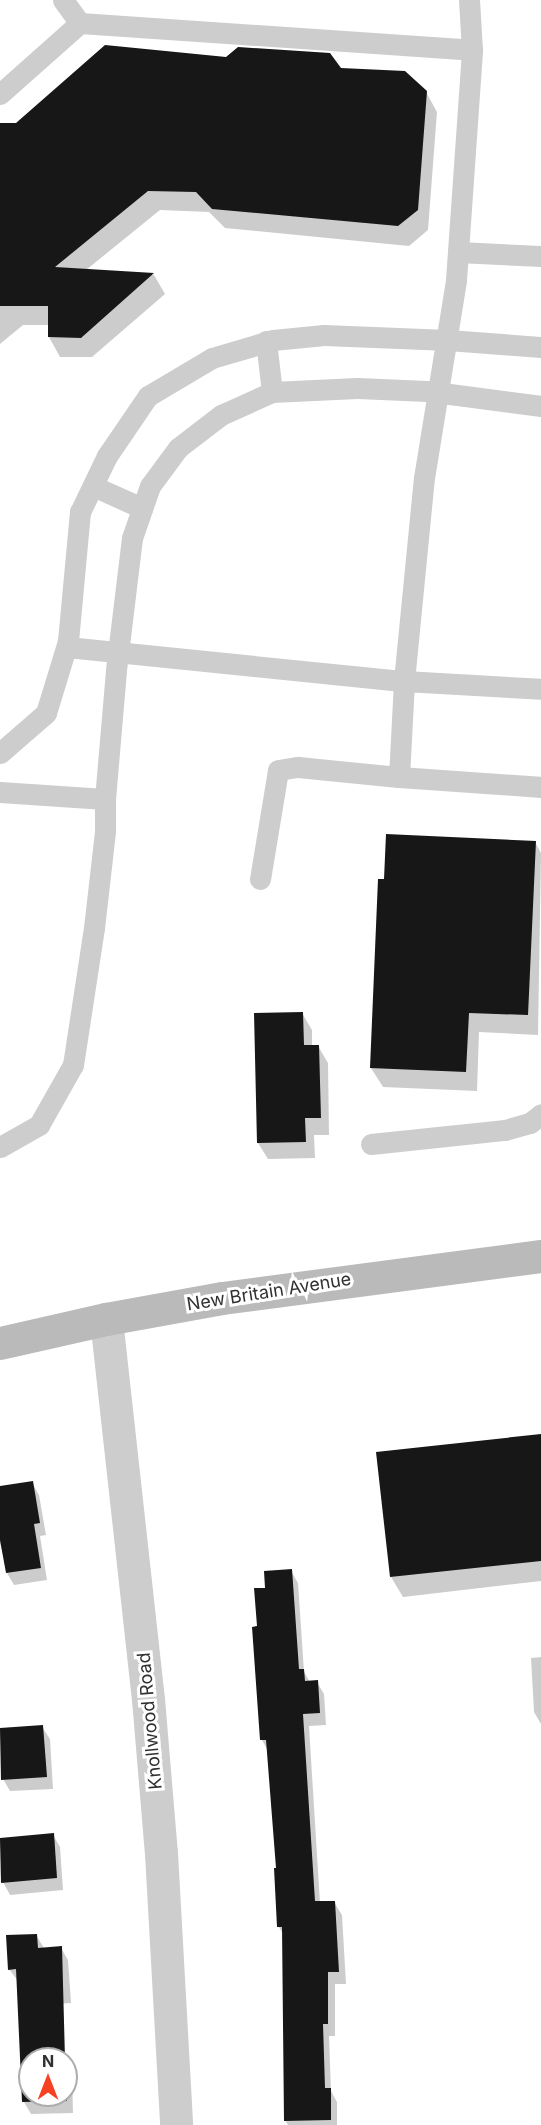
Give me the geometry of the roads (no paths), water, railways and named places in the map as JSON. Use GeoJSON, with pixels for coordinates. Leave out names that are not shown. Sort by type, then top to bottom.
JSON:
{"type":"FeatureCollection","features":[{"type":"Feature","properties":{"kind":"main road","name":"New Britain Avenue"},"geometry":{"type":"LineString","coordinates":[[0,1343],[106,1319],[280,1290],[541,1256]]}},
{"type":"Feature","properties":{"kind":"street","name":"Knollwood Road"},"geometry":{"type":"LineString","coordinates":[[106,1319],[148,1699],[161,1853],[176,2125]]}},
{"type":"Feature","properties":{"kind":"lane"},"geometry":{"type":"LineString","coordinates":[[63,0],[80,23]]}},
{"type":"Feature","properties":{"kind":"lane"},"geometry":{"type":"LineString","coordinates":[[399,777],[404,681],[424,478],[448,340],[458,252],[472,50],[469,0]]}},
{"type":"Feature","properties":{"kind":"lane"},"geometry":{"type":"LineString","coordinates":[[0,94],[80,23],[472,50]]}},
{"type":"Feature","properties":{"kind":"lane"},"geometry":{"type":"LineString","coordinates":[[458,252],[541,256]]}},
{"type":"Feature","properties":{"kind":"lane"},"geometry":{"type":"LineString","coordinates":[[0,753],[46,713],[67,647],[80,512],[107,456],[148,396],[212,358],[266,341],[324,335],[448,340],[541,347]]}},
{"type":"Feature","properties":{"kind":"lane"},"geometry":{"type":"LineString","coordinates":[[266,341],[272,392]]}},
{"type":"Feature","properties":{"kind":"lane"},"geometry":{"type":"LineString","coordinates":[[0,1147],[39,1125],[73,1065],[94,928],[105,831],[105,799],[118,653],[132,538],[150,486],[178,448],[221,415],[272,392],[357,388],[439,393],[541,406]]}},
{"type":"Feature","properties":{"kind":"lane"},"geometry":{"type":"LineString","coordinates":[[93,486],[142,508]]}},
{"type":"Feature","properties":{"kind":"lane"},"geometry":{"type":"LineString","coordinates":[[67,647],[404,681],[541,689]]}},
{"type":"Feature","properties":{"kind":"lane"},"geometry":{"type":"LineString","coordinates":[[261,879],[278,770],[298,766],[399,777],[541,787]]}},
{"type":"Feature","properties":{"kind":"lane"},"geometry":{"type":"LineString","coordinates":[[0,792],[105,799]]}},
{"type":"Feature","properties":{"kind":"lane"},"geometry":{"type":"LineString","coordinates":[[371,1144],[505,1130],[530,1124],[541,1114]]}}]}
